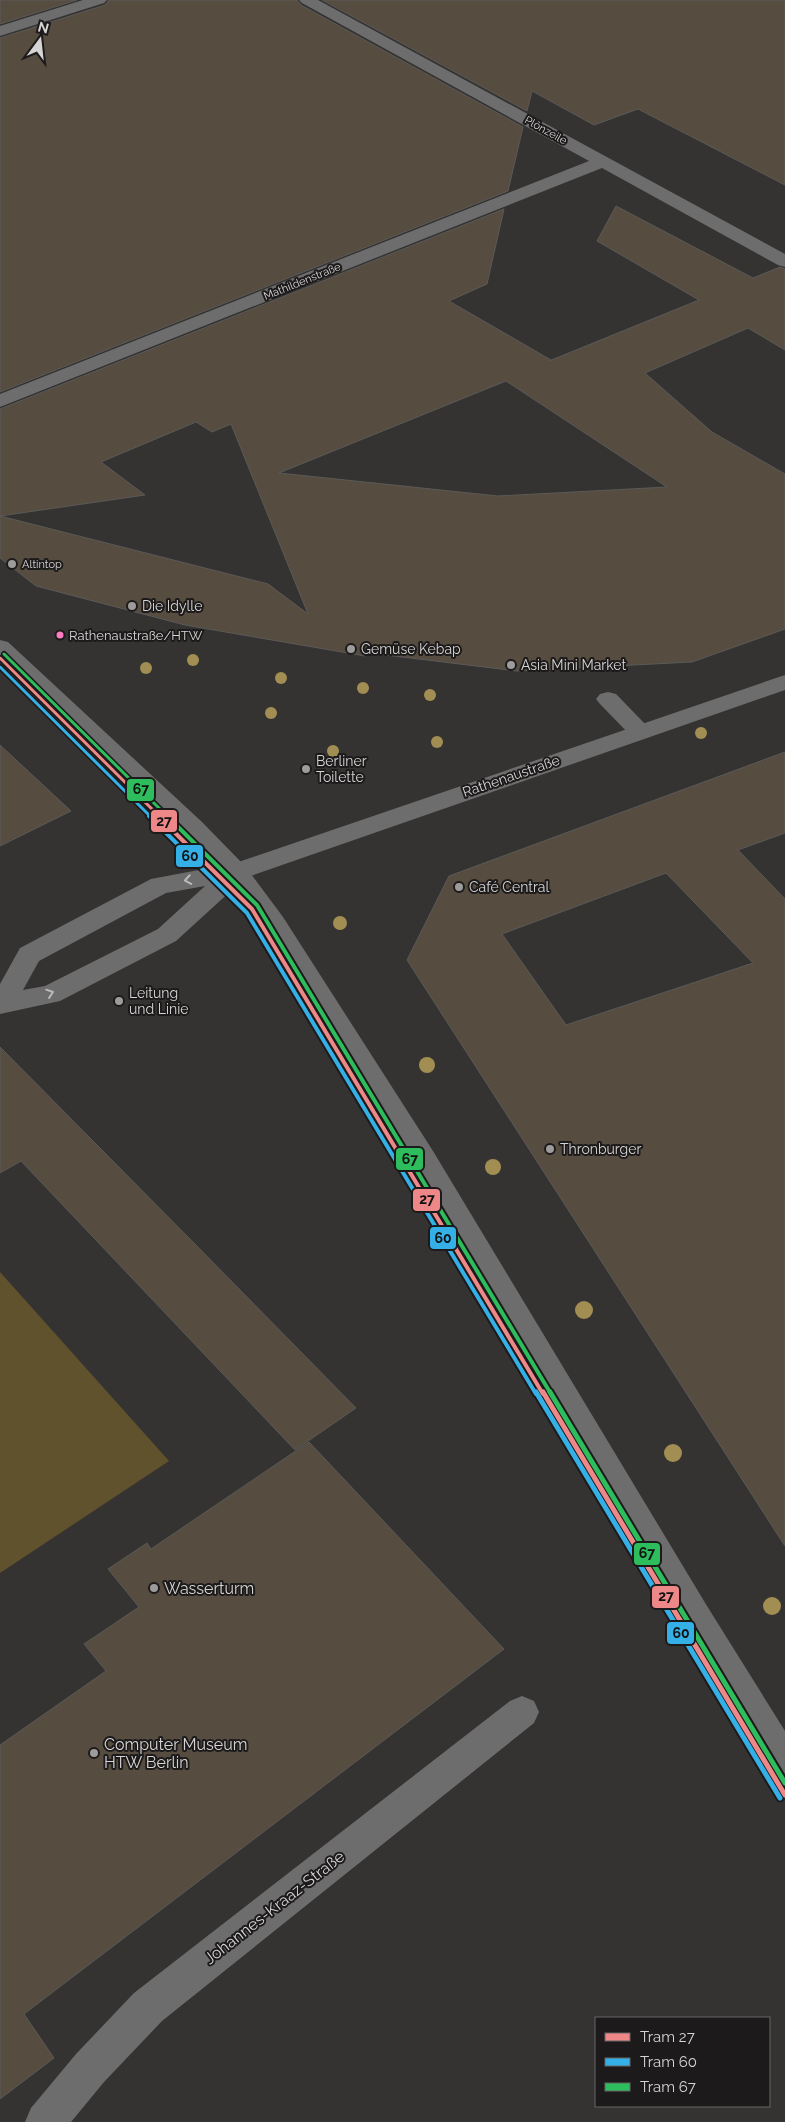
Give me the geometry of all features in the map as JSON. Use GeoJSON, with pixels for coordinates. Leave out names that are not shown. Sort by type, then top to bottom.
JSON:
{"type":"FeatureCollection","features":[{"type":"Feature","properties":{"kind":"street"},"geometry":{"type":"LineString","coordinates":[[0,32],[99,0]]}},
{"type":"Feature","properties":{"kind":"street","name":"Plönzeile"},"geometry":{"type":"LineString","coordinates":[[306,0],[785,261]]}},
{"type":"Feature","properties":{"kind":"street","name":"Mathildenstraße"},"geometry":{"type":"LineString","coordinates":[[0,401],[604,161]]}},
{"type":"Feature","properties":{"kind":"street"},"geometry":{"type":"LineString","coordinates":[[0,647],[156,792],[236,872],[292,950],[423,1159],[695,1617],[785,1763]]}},
{"type":"Feature","properties":{"kind":"street","name":"Rathenaustraße"},"geometry":{"type":"LineString","coordinates":[[236,872],[785,682]]}},
{"type":"Feature","properties":{"kind":"street"},"geometry":{"type":"LineString","coordinates":[[608,699],[640,732]]}},
{"type":"Feature","properties":{"kind":"street"},"geometry":{"type":"LineString","coordinates":[[1,1004],[51,994],[167,935],[236,872]]}},
{"type":"Feature","properties":{"kind":"street"},"geometry":{"type":"LineString","coordinates":[[1,1004],[29,955],[160,885],[236,872]]}},
{"type":"Feature","properties":{"kind":"street","name":"Johannes-Kraaz-Straße"},"geometry":{"type":"LineString","coordinates":[[45,2122],[90,2068],[148,2007],[522,1712]]}},
{"type":"Feature","properties":{"kind":"shaded area"},"geometry":{"type":"Polygon","coordinates":[[[0,1272],[169,1461],[0,1573],[0,1272]]]}},
{"type":"Feature","properties":{"kind":"building"},"geometry":{"type":"Polygon","coordinates":[[[0,0],[77,0],[0,24],[0,0]]]}},
{"type":"Feature","properties":{"kind":"building"},"geometry":{"type":"Polygon","coordinates":[[[109,0],[297,0],[301,5],[523,127],[508,191],[0,392],[0,38],[105,5],[109,0]]]}},
{"type":"Feature","properties":{"kind":"building"},"geometry":{"type":"Polygon","coordinates":[[[322,0],[785,0],[785,185],[638,109],[594,125],[532,91],[527,111],[322,0]]]}},
{"type":"Feature","properties":{"kind":"building"},"geometry":{"type":"Polygon","coordinates":[[[616,206],[753,278],[780,267],[785,269],[785,350],[748,328],[645,373],[712,432],[785,474],[785,629],[692,662],[517,671],[361,652],[365,656],[185,625],[36,586],[0,558],[0,516],[0,409],[504,209],[487,284],[449,301],[551,360],[549,361],[699,300],[597,241],[616,206]],[[506,381],[279,473],[498,496],[667,487],[506,381]],[[196,422],[101,462],[145,495],[0,516],[268,584],[308,614],[231,424],[212,432],[196,422]]]}},
{"type":"Feature","properties":{"kind":"building"},"geometry":{"type":"Polygon","coordinates":[[[0,745],[71,811],[0,846],[0,745]]]}},
{"type":"Feature","properties":{"kind":"building"},"geometry":{"type":"Polygon","coordinates":[[[785,752],[785,833],[738,850],[785,899],[785,1546],[407,960],[449,876],[785,752]],[[666,873],[502,934],[566,1025],[753,963],[666,873]]]}},
{"type":"Feature","properties":{"kind":"building"},"geometry":{"type":"Polygon","coordinates":[[[0,1047],[356,1408],[295,1450],[21,1161],[0,1173],[0,1047]]]}},
{"type":"Feature","properties":{"kind":"building"},"geometry":{"type":"Polygon","coordinates":[[[309,1442],[504,1649],[24,2014],[54,2058],[0,2099],[0,1745],[106,1671],[84,1644],[139,1607],[108,1569],[147,1543],[151,1549],[309,1442]]]}},
{"type":"Feature","properties":{"kind":"tram line","name":"67"},"geometry":{"type":"LineString","coordinates":[[4,654],[257,905],[785,1783]]}},
{"type":"Feature","properties":{"kind":"tram line","name":"27"},"geometry":{"type":"LineString","coordinates":[[0,658],[252,909],[785,1795]]}},
{"type":"Feature","properties":{"kind":"tram line","name":"60"},"geometry":{"type":"LineString","coordinates":[[0,667],[247,913],[780,1798]]}},
{"type":"Feature","properties":{"kind":"place","name":"Altintop"},"geometry":{"type":"Point","coordinates":[12,564]}},
{"type":"Feature","properties":{"kind":"place","name":"Die Idylle"},"geometry":{"type":"Point","coordinates":[132,606]}},
{"type":"Feature","properties":{"kind":"place","name":"Rathenaustraße/HTW"},"geometry":{"type":"Point","coordinates":[60,635]}},
{"type":"Feature","properties":{"kind":"place","name":"Gemüse Kebap"},"geometry":{"type":"Point","coordinates":[351,649]}},
{"type":"Feature","properties":{"kind":"place","name":"Asia Mini Market"},"geometry":{"type":"Point","coordinates":[511,665]}},
{"type":"Feature","properties":{"kind":"place","name":"Berliner Toilette"},"geometry":{"type":"Point","coordinates":[306,769]}},
{"type":"Feature","properties":{"kind":"place","name":"Café Central"},"geometry":{"type":"Point","coordinates":[459,887]}},
{"type":"Feature","properties":{"kind":"place","name":"Leitung und Linie"},"geometry":{"type":"Point","coordinates":[119,1001]}},
{"type":"Feature","properties":{"kind":"place","name":"Thronburger"},"geometry":{"type":"Point","coordinates":[550,1149]}},
{"type":"Feature","properties":{"kind":"place","name":"Wasserturm"},"geometry":{"type":"Point","coordinates":[154,1588]}},
{"type":"Feature","properties":{"kind":"place","name":"Computer Museum HTW Berlin"},"geometry":{"type":"Point","coordinates":[94,1753]}}]}
